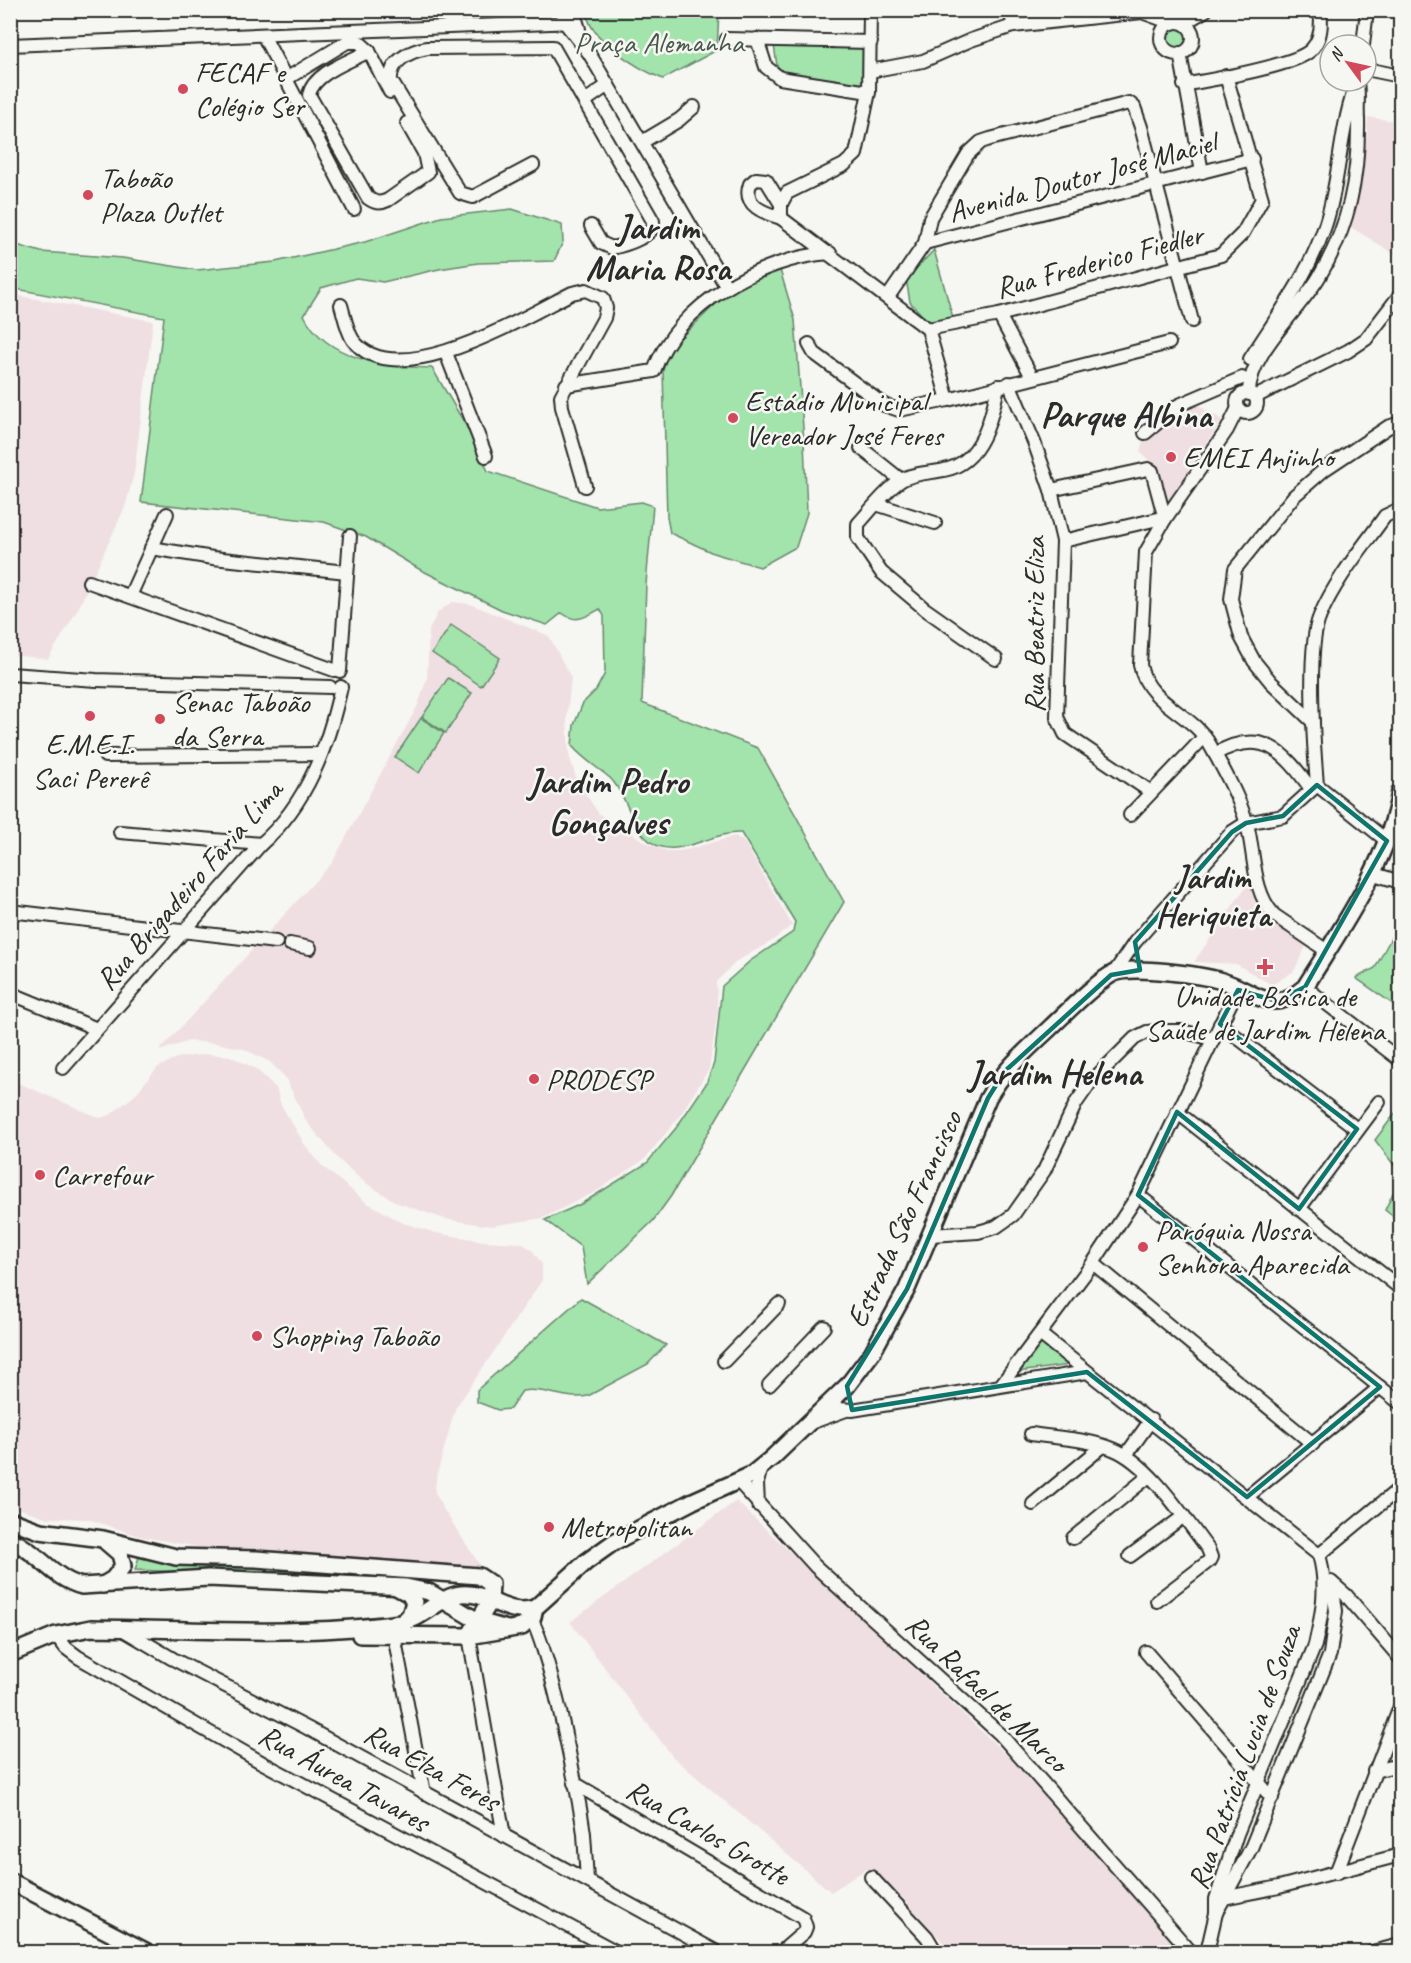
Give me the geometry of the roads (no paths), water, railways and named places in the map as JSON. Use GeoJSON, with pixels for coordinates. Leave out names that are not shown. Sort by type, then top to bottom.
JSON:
{"type":"FeatureCollection","features":[{"type":"Feature","properties":{"kind":"main road"},"geometry":{"type":"LineString","coordinates":[[1114,973],[1140,970],[1193,975],[1222,981],[1237,990],[1266,1001],[1290,998],[1305,987],[1371,873],[1387,841],[1401,792]]}},
{"type":"Feature","properties":{"kind":"main road","name":"Estrada São Francisco"},"geometry":{"type":"LineString","coordinates":[[10,1654],[56,1635],[91,1628],[324,1631],[398,1629],[469,1636],[522,1627],[531,1612],[586,1562],[614,1542],[738,1481],[761,1467],[831,1404],[847,1386],[888,1327],[931,1235],[988,1098],[1005,1071],[1114,973]]}},
{"type":"Feature","properties":{"kind":"main road"},"geometry":{"type":"LineString","coordinates":[[10,1520],[40,1531],[103,1539],[176,1557],[256,1559],[441,1574],[471,1574],[488,1580],[492,1591],[490,1602],[469,1636]]}},
{"type":"Feature","properties":{"kind":"main road"},"geometry":{"type":"LineString","coordinates":[[103,1539],[120,1554],[123,1566],[113,1580],[103,1585]]}},
{"type":"Feature","properties":{"kind":"main road"},"geometry":{"type":"LineString","coordinates":[[10,1540],[34,1552],[69,1583],[82,1586],[208,1578],[420,1589],[444,1599],[478,1621],[507,1629]]}},
{"type":"Feature","properties":{"kind":"main road"},"geometry":{"type":"LineString","coordinates":[[396,1587],[409,1594],[414,1602],[410,1615],[398,1629]]}},
{"type":"Feature","properties":{"kind":"main road","name":"Estrada São Francisco"},"geometry":{"type":"LineString","coordinates":[[398,1629],[444,1599],[468,1594],[506,1609],[531,1612]]}},
{"type":"Feature","properties":{"kind":"main road"},"geometry":{"type":"LineString","coordinates":[[10,1881],[147,1953]]}},
{"type":"Feature","properties":{"kind":"street"},"geometry":{"type":"LineString","coordinates":[[562,10],[571,19],[726,286]]}},
{"type":"Feature","properties":{"kind":"street"},"geometry":{"type":"LineString","coordinates":[[781,218],[781,204],[787,193],[844,165],[856,154],[869,92],[870,10]]}},
{"type":"Feature","properties":{"kind":"street"},"geometry":{"type":"LineString","coordinates":[[1011,10],[1013,26]]}},
{"type":"Feature","properties":{"kind":"street"},"geometry":{"type":"LineString","coordinates":[[870,71],[923,61],[971,40],[1013,26],[1142,12],[1177,20],[1190,29],[1193,37],[1188,49],[1180,53],[1169,52],[1162,44],[1163,30],[1177,20],[1206,10]]}},
{"type":"Feature","properties":{"kind":"street"},"geometry":{"type":"LineString","coordinates":[[1184,85],[1296,58],[1311,50],[1320,30],[1320,10]]}},
{"type":"Feature","properties":{"kind":"street"},"geometry":{"type":"LineString","coordinates":[[1364,33],[1367,10]]}},
{"type":"Feature","properties":{"kind":"street"},"geometry":{"type":"LineString","coordinates":[[10,45],[571,19]]}},
{"type":"Feature","properties":{"kind":"street"},"geometry":{"type":"LineString","coordinates":[[263,35],[354,209]]}},
{"type":"Feature","properties":{"kind":"street"},"geometry":{"type":"LineString","coordinates":[[727,39],[871,42]]}},
{"type":"Feature","properties":{"kind":"street"},"geometry":{"type":"LineString","coordinates":[[757,39],[766,67],[780,78],[869,92]]}},
{"type":"Feature","properties":{"kind":"street"},"geometry":{"type":"LineString","coordinates":[[286,79],[347,42],[358,42],[369,51],[429,167],[424,175],[382,203],[368,198],[309,94],[311,87],[320,79],[369,51]]}},
{"type":"Feature","properties":{"kind":"street"},"geometry":{"type":"LineString","coordinates":[[534,165],[473,196],[460,193],[391,81],[390,74],[396,65],[411,51],[427,48],[549,45],[557,51],[653,221],[653,228],[648,234],[636,241],[612,248],[601,243],[591,226]]}},
{"type":"Feature","properties":{"kind":"street"},"geometry":{"type":"LineString","coordinates":[[1180,53],[1184,85],[1202,172]]}},
{"type":"Feature","properties":{"kind":"street"},"geometry":{"type":"LineString","coordinates":[[1378,71],[1401,76]]}},
{"type":"Feature","properties":{"kind":"street"},"geometry":{"type":"LineString","coordinates":[[1226,76],[1252,159]]}},
{"type":"Feature","properties":{"kind":"street"},"geometry":{"type":"LineString","coordinates":[[585,101],[608,85]]}},
{"type":"Feature","properties":{"kind":"street"},"geometry":{"type":"LineString","coordinates":[[1146,433],[1179,405],[1242,378],[1250,359],[1300,284],[1316,249],[1332,200],[1353,93]]}},
{"type":"Feature","properties":{"kind":"street"},"geometry":{"type":"LineString","coordinates":[[1249,395],[1253,369],[1319,278],[1332,253],[1350,205],[1359,151],[1357,93]]}},
{"type":"Feature","properties":{"kind":"street"},"geometry":{"type":"LineString","coordinates":[[888,297],[925,243],[930,218],[968,153],[981,142],[1129,103],[1137,112],[1192,321]]}},
{"type":"Feature","properties":{"kind":"street"},"geometry":{"type":"LineString","coordinates":[[642,142],[679,120],[694,107]]}},
{"type":"Feature","properties":{"kind":"street"},"geometry":{"type":"LineString","coordinates":[[1343,146],[1351,146],[1359,151]]}},
{"type":"Feature","properties":{"kind":"street","name":"Avenida Doutor José Maciel"},"geometry":{"type":"LineString","coordinates":[[925,243],[1252,159]]}},
{"type":"Feature","properties":{"kind":"street","name":"Rua Frederico Fiedler"},"geometry":{"type":"LineString","coordinates":[[928,329],[999,315],[1227,252],[1243,234],[1260,206],[1262,192],[1252,159]]}},
{"type":"Feature","properties":{"kind":"street"},"geometry":{"type":"LineString","coordinates":[[781,204],[766,180],[756,179],[750,184],[748,196],[756,208],[781,218],[928,329],[948,400]]}},
{"type":"Feature","properties":{"kind":"street"},"geometry":{"type":"LineString","coordinates":[[1316,249],[1332,253]]}},
{"type":"Feature","properties":{"kind":"street"},"geometry":{"type":"LineString","coordinates":[[566,385],[654,371],[667,343],[696,312],[726,286],[769,268],[813,255],[830,254]]}},
{"type":"Feature","properties":{"kind":"street"},"geometry":{"type":"LineString","coordinates":[[340,305],[353,339],[369,353],[388,359],[446,352],[572,293],[586,290],[603,298],[606,308],[604,318],[561,396],[562,407],[585,486]]}},
{"type":"Feature","properties":{"kind":"street"},"geometry":{"type":"LineString","coordinates":[[1244,410],[1238,398],[1348,351],[1366,339],[1401,295]]}},
{"type":"Feature","properties":{"kind":"street"},"geometry":{"type":"LineString","coordinates":[[999,315],[1032,377]]}},
{"type":"Feature","properties":{"kind":"street"},"geometry":{"type":"LineString","coordinates":[[809,344],[814,353],[891,408],[899,410],[948,400],[1169,343]]}},
{"type":"Feature","properties":{"kind":"street"},"geometry":{"type":"LineString","coordinates":[[446,352],[486,456]]}},
{"type":"Feature","properties":{"kind":"street"},"geometry":{"type":"LineString","coordinates":[[1146,552],[1165,519],[1227,430],[1244,410],[1256,406],[1242,378]]}},
{"type":"Feature","properties":{"kind":"street"},"geometry":{"type":"LineString","coordinates":[[996,658],[925,609],[881,572],[858,538],[858,524],[901,480],[948,469],[964,462],[983,435],[1004,384]]}},
{"type":"Feature","properties":{"kind":"street","name":"Rua Beatriz Eliza"},"geometry":{"type":"LineString","coordinates":[[1004,384],[1034,442],[1051,490],[1064,541],[1057,717],[1059,726],[1073,741],[1152,792]]}},
{"type":"Feature","properties":{"kind":"street"},"geometry":{"type":"LineString","coordinates":[[1313,722],[1271,682],[1241,637],[1231,599],[1235,569],[1294,496],[1325,469],[1388,427],[1401,423]]}},
{"type":"Feature","properties":{"kind":"street"},"geometry":{"type":"LineString","coordinates":[[861,448],[901,480]]}},
{"type":"Feature","properties":{"kind":"street"},"geometry":{"type":"LineString","coordinates":[[1051,490],[1148,469],[1152,471],[1165,519]]}},
{"type":"Feature","properties":{"kind":"street"},"geometry":{"type":"LineString","coordinates":[[876,504],[935,523]]}},
{"type":"Feature","properties":{"kind":"street"},"geometry":{"type":"LineString","coordinates":[[1114,973],[1136,942],[1221,843],[1246,823],[1283,816],[1314,787],[1315,633],[1320,616],[1385,516],[1401,509]]}},
{"type":"Feature","properties":{"kind":"street"},"geometry":{"type":"LineString","coordinates":[[130,596],[167,514]]}},
{"type":"Feature","properties":{"kind":"street"},"geometry":{"type":"LineString","coordinates":[[1064,541],[1165,519]]}},
{"type":"Feature","properties":{"kind":"street"},"geometry":{"type":"LineString","coordinates":[[1138,524],[1144,535],[1146,552],[1141,636],[1143,677],[1156,696],[1205,736],[1215,754],[1246,823],[1260,890],[1267,907],[1274,915],[1327,951]]}},
{"type":"Feature","properties":{"kind":"street","name":"Rua Brigadeiro Faria Lima"},"geometry":{"type":"LineString","coordinates":[[63,1068],[261,844],[286,820],[298,802],[321,754],[335,687],[328,677],[337,670],[345,625],[350,536]]}},
{"type":"Feature","properties":{"kind":"street"},"geometry":{"type":"LineString","coordinates":[[151,548],[213,558],[347,572]]}},
{"type":"Feature","properties":{"kind":"street"},"geometry":{"type":"LineString","coordinates":[[88,582],[337,670]]}},
{"type":"Feature","properties":{"kind":"street"},"geometry":{"type":"LineString","coordinates":[[10,674],[141,682],[335,687]]}},
{"type":"Feature","properties":{"kind":"street"},"geometry":{"type":"LineString","coordinates":[[1130,815],[1205,736]]}},
{"type":"Feature","properties":{"kind":"street"},"geometry":{"type":"LineString","coordinates":[[1215,754],[1229,746],[1251,741],[1274,747],[1314,787],[1387,841]]}},
{"type":"Feature","properties":{"kind":"street"},"geometry":{"type":"LineString","coordinates":[[105,756],[321,754]]}},
{"type":"Feature","properties":{"kind":"street"},"geometry":{"type":"LineString","coordinates":[[120,832],[261,844]]}},
{"type":"Feature","properties":{"kind":"street"},"geometry":{"type":"LineString","coordinates":[[1371,873],[1401,882]]}},
{"type":"Feature","properties":{"kind":"street"},"geometry":{"type":"LineString","coordinates":[[10,910],[276,942]]}},
{"type":"Feature","properties":{"kind":"street"},"geometry":{"type":"LineString","coordinates":[[1136,942],[1135,956],[1140,970]]}},
{"type":"Feature","properties":{"kind":"street"},"geometry":{"type":"LineString","coordinates":[[290,944],[310,948]]}},
{"type":"Feature","properties":{"kind":"street"},"geometry":{"type":"LineString","coordinates":[[1305,987],[1401,1060]]}},
{"type":"Feature","properties":{"kind":"street"},"geometry":{"type":"LineString","coordinates":[[1001,1385],[1041,1335],[1093,1263],[1138,1195],[1237,990]]}},
{"type":"Feature","properties":{"kind":"street"},"geometry":{"type":"LineString","coordinates":[[10,993],[97,1029]]}},
{"type":"Feature","properties":{"kind":"street"},"geometry":{"type":"LineString","coordinates":[[1220,1024],[1357,1129]]}},
{"type":"Feature","properties":{"kind":"street"},"geometry":{"type":"LineString","coordinates":[[931,1235],[978,1232],[996,1227],[1013,1215],[1044,1171],[1083,1093],[1110,1061],[1135,1038],[1147,1032],[1182,1031],[1213,1039]]}},
{"type":"Feature","properties":{"kind":"street"},"geometry":{"type":"LineString","coordinates":[[1299,1209],[1379,1102]]}},
{"type":"Feature","properties":{"kind":"street"},"geometry":{"type":"LineString","coordinates":[[1177,1113],[1401,1288]]}},
{"type":"Feature","properties":{"kind":"street"},"geometry":{"type":"LineString","coordinates":[[1138,1195],[1401,1403]]}},
{"type":"Feature","properties":{"kind":"street"},"geometry":{"type":"LineString","coordinates":[[1093,1263],[1313,1444]]}},
{"type":"Feature","properties":{"kind":"street"},"geometry":{"type":"LineString","coordinates":[[724,1361],[778,1304]]}},
{"type":"Feature","properties":{"kind":"street"},"geometry":{"type":"LineString","coordinates":[[769,1385],[824,1327]]}},
{"type":"Feature","properties":{"kind":"street"},"geometry":{"type":"LineString","coordinates":[[1041,1335],[1319,1555],[1328,1583],[1346,1595],[1401,1658]]}},
{"type":"Feature","properties":{"kind":"street"},"geometry":{"type":"LineString","coordinates":[[809,1424],[849,1410],[1087,1372]]}},
{"type":"Feature","properties":{"kind":"street"},"geometry":{"type":"LineString","coordinates":[[847,1386],[849,1410]]}},
{"type":"Feature","properties":{"kind":"street"},"geometry":{"type":"LineString","coordinates":[[1247,1497],[1380,1387]]}},
{"type":"Feature","properties":{"kind":"street"},"geometry":{"type":"LineString","coordinates":[[831,1404],[849,1410]]}},
{"type":"Feature","properties":{"kind":"street"},"geometry":{"type":"LineString","coordinates":[[1126,1455],[1151,1420]]}},
{"type":"Feature","properties":{"kind":"street"},"geometry":{"type":"LineString","coordinates":[[1031,1434],[1103,1446],[1126,1455],[1149,1476],[1184,1516],[1208,1549],[1211,1557],[1209,1561],[1157,1601]]}},
{"type":"Feature","properties":{"kind":"street"},"geometry":{"type":"LineString","coordinates":[[1033,1504],[1103,1446]]}},
{"type":"Feature","properties":{"kind":"street"},"geometry":{"type":"LineString","coordinates":[[758,1505],[757,1483],[761,1467]]}},
{"type":"Feature","properties":{"kind":"street"},"geometry":{"type":"LineString","coordinates":[[1074,1538],[1149,1476]]}},
{"type":"Feature","properties":{"kind":"street","name":"Rua Rafael de Marco"},"geometry":{"type":"LineString","coordinates":[[738,1481],[815,1566],[1000,1734],[1191,1953]]}},
{"type":"Feature","properties":{"kind":"street"},"geometry":{"type":"LineString","coordinates":[[1319,1555],[1401,1488]]}},
{"type":"Feature","properties":{"kind":"street"},"geometry":{"type":"LineString","coordinates":[[1130,1556],[1184,1516]]}},
{"type":"Feature","properties":{"kind":"street","name":"Rua Patrícia Lucia de Souza"},"geometry":{"type":"LineString","coordinates":[[1207,1953],[1219,1898],[1237,1834],[1317,1634],[1328,1583]]}},
{"type":"Feature","properties":{"kind":"street","name":"Rua Patrícia Lucia de Souza"},"geometry":{"type":"LineString","coordinates":[[1219,1898],[1251,1848],[1330,1654],[1336,1611],[1328,1583]]}},
{"type":"Feature","properties":{"kind":"street"},"geometry":{"type":"LineString","coordinates":[[531,1612],[547,1658],[574,1783],[584,1833],[587,1880]]}},
{"type":"Feature","properties":{"kind":"street","name":"Rua Elza Feres"},"geometry":{"type":"LineString","coordinates":[[121,1628],[173,1659],[308,1728],[717,1953]]}},
{"type":"Feature","properties":{"kind":"street"},"geometry":{"type":"LineString","coordinates":[[398,1629],[424,1793]]}},
{"type":"Feature","properties":{"kind":"street"},"geometry":{"type":"LineString","coordinates":[[1317,1634],[1333,1637]]}},
{"type":"Feature","properties":{"kind":"street","name":"Rua Áurea Tavares"},"geometry":{"type":"LineString","coordinates":[[56,1635],[66,1648],[78,1657],[261,1762],[617,1953]]}},
{"type":"Feature","properties":{"kind":"street"},"geometry":{"type":"LineString","coordinates":[[469,1636],[504,1836]]}},
{"type":"Feature","properties":{"kind":"street"},"geometry":{"type":"LineString","coordinates":[[1146,1652],[1272,1798]]}},
{"type":"Feature","properties":{"kind":"street"},"geometry":{"type":"LineString","coordinates":[[1336,1873],[1374,1771],[1401,1707]]}},
{"type":"Feature","properties":{"kind":"street"},"geometry":{"type":"LineString","coordinates":[[1374,1771],[1401,1765]]}},
{"type":"Feature","properties":{"kind":"street","name":"Rua Carlos Grotte"},"geometry":{"type":"LineString","coordinates":[[574,1783],[799,1915],[806,1922],[804,1932],[781,1953]]}},
{"type":"Feature","properties":{"kind":"street"},"geometry":{"type":"LineString","coordinates":[[1219,1898],[1336,1873],[1401,1855]]}},
{"type":"Feature","properties":{"kind":"street"},"geometry":{"type":"LineString","coordinates":[[871,1877],[921,1929],[936,1953]]}},
{"type":"Feature","properties":{"kind":"street"},"geometry":{"type":"LineString","coordinates":[[1372,1953],[1401,1945]]}},
{"type":"Feature","properties":{"kind":"place","name":"FECAF e Colégio Ser"},"geometry":{"type":"Point","coordinates":[183,89]}},
{"type":"Feature","properties":{"kind":"place","name":"Taboão Plaza Outlet"},"geometry":{"type":"Point","coordinates":[88,195]}},
{"type":"Feature","properties":{"kind":"place","name":"Estádio Municipal Vereador José Feres"},"geometry":{"type":"Point","coordinates":[733,418]}},
{"type":"Feature","properties":{"kind":"place","name":"EMEI Anjinho"},"geometry":{"type":"Point","coordinates":[1171,457]}},
{"type":"Feature","properties":{"kind":"place","name":"E.M.E.I. Saci Pererê"},"geometry":{"type":"Point","coordinates":[90,716]}},
{"type":"Feature","properties":{"kind":"place","name":"Senac Taboão da Serra"},"geometry":{"type":"Point","coordinates":[160,719]}},
{"type":"Feature","properties":{"kind":"place","name":"Unidade Básica de Saúde de Jardim Helena"},"geometry":{"type":"Point","coordinates":[1265,967]}},
{"type":"Feature","properties":{"kind":"place","name":"PRODESP"},"geometry":{"type":"Point","coordinates":[534,1079]}},
{"type":"Feature","properties":{"kind":"place","name":"Carrefour"},"geometry":{"type":"Point","coordinates":[40,1175]}},
{"type":"Feature","properties":{"kind":"place","name":"Paróquia Nossa Senhora Aparecida"},"geometry":{"type":"Point","coordinates":[1143,1247]}},
{"type":"Feature","properties":{"kind":"place","name":"Shopping Taboão"},"geometry":{"type":"Point","coordinates":[257,1336]}},
{"type":"Feature","properties":{"kind":"place","name":"Metropolitan"},"geometry":{"type":"Point","coordinates":[549,1527]}},
{"type":"Feature","properties":{"kind":"district","name":"Jardim Maria Rosa"},"geometry":{"type":"Point","coordinates":[658,246]}},
{"type":"Feature","properties":{"kind":"district","name":"Parque Albina"},"geometry":{"type":"Point","coordinates":[1126,414]}},
{"type":"Feature","properties":{"kind":"district","name":"Jardim Pedro Gonçalves"},"geometry":{"type":"Point","coordinates":[608,800]}},
{"type":"Feature","properties":{"kind":"district","name":"Jardim Heriquieta"},"geometry":{"type":"Point","coordinates":[1213,895]}},
{"type":"Feature","properties":{"kind":"district","name":"Jardim Helena"},"geometry":{"type":"Point","coordinates":[1055,1072]}},
{"type":"Feature","properties":{"kind":"park label","name":"Praça Alemanha"},"geometry":{"type":"Point","coordinates":[659,42]}}]}
